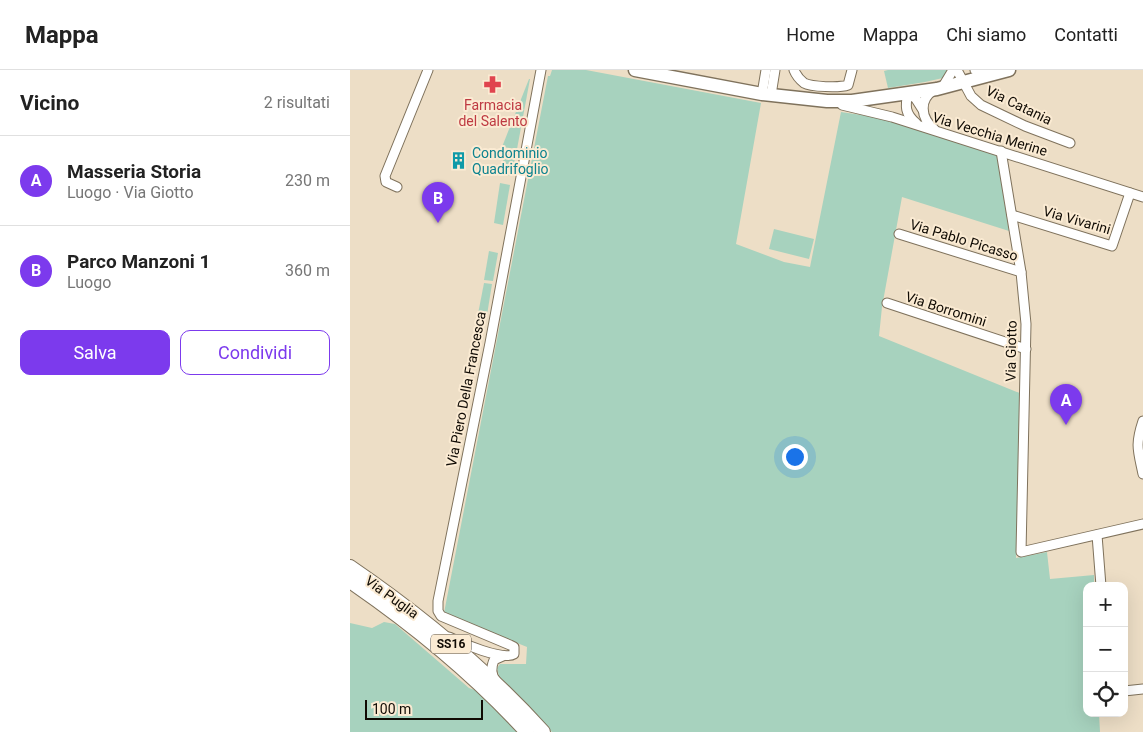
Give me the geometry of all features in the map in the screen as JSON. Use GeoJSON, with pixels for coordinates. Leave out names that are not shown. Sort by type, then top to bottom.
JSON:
{"type":"FeatureCollection","features":[{"type":"Feature","properties":{"kind":"highway","name":"Via Puglia"},"geometry":{"type":"LineString","coordinates":[[350,567],[429,624],[512,699],[543,732]]}},
{"type":"Feature","properties":{"kind":"highway","name":"Via Puglia"},"geometry":{"type":"LineString","coordinates":[[350,581],[410,624],[448,656],[527,732]]}},
{"type":"Feature","properties":{"kind":"main road"},"geometry":{"type":"LineString","coordinates":[[635,70],[767,94],[826,101],[852,101],[939,88],[965,76],[989,76],[1009,70]]}},
{"type":"Feature","properties":{"kind":"street"},"geometry":{"type":"LineString","coordinates":[[397,187],[386,182],[385,176],[428,70]]}},
{"type":"Feature","properties":{"kind":"street","name":"Via Piero Della Francesca"},"geometry":{"type":"LineString","coordinates":[[512,699],[493,677],[492,667],[494,660],[503,656],[510,657],[514,654],[514,648],[441,616],[438,611],[438,601],[490,344],[541,70]]}},
{"type":"Feature","properties":{"kind":"street"},"geometry":{"type":"LineString","coordinates":[[766,70],[767,94]]}},
{"type":"Feature","properties":{"kind":"street"},"geometry":{"type":"LineString","coordinates":[[767,94],[775,70]]}},
{"type":"Feature","properties":{"kind":"street"},"geometry":{"type":"LineString","coordinates":[[794,71],[800,79],[808,84],[840,87],[848,85],[852,70]]}},
{"type":"Feature","properties":{"kind":"street"},"geometry":{"type":"LineString","coordinates":[[923,110],[927,97],[939,88],[953,70]]}},
{"type":"Feature","properties":{"kind":"street","name":"Via Catania"},"geometry":{"type":"LineString","coordinates":[[957,70],[965,76],[971,96],[981,105],[1025,126],[1070,143]]}},
{"type":"Feature","properties":{"kind":"street"},"geometry":{"type":"LineString","coordinates":[[975,70],[989,76]]}},
{"type":"Feature","properties":{"kind":"street"},"geometry":{"type":"LineString","coordinates":[[923,127],[909,116],[906,110],[908,93],[913,96],[923,110],[928,123],[938,132]]}},
{"type":"Feature","properties":{"kind":"street","name":"Via Vecchia Merine"},"geometry":{"type":"LineString","coordinates":[[826,101],[892,117],[1143,197]]}},
{"type":"Feature","properties":{"kind":"street","name":"Via Giotto"},"geometry":{"type":"LineString","coordinates":[[1001,151],[1025,302],[1026,349],[1021,552],[1097,535]]}},
{"type":"Feature","properties":{"kind":"street","name":"Via Vivarini"},"geometry":{"type":"LineString","coordinates":[[1012,215],[1112,246],[1130,193]]}},
{"type":"Feature","properties":{"kind":"street","name":"Via Pablo Picasso"},"geometry":{"type":"LineString","coordinates":[[899,234],[1021,272]]}},
{"type":"Feature","properties":{"kind":"street","name":"Via Borromini"},"geometry":{"type":"LineString","coordinates":[[887,303],[1026,349]]}},
{"type":"Feature","properties":{"kind":"street"},"geometry":{"type":"LineString","coordinates":[[1143,421],[1137,439],[1143,474]]}},
{"type":"Feature","properties":{"kind":"street"},"geometry":{"type":"LineString","coordinates":[[1101,582],[1097,535],[1143,524]]}},
{"type":"Feature","properties":{"kind":"street"},"geometry":{"type":"LineString","coordinates":[[429,624],[454,640],[503,656]]}},
{"type":"Feature","properties":{"kind":"street"},"geometry":{"type":"LineString","coordinates":[[1128,690],[1143,689]]}},
{"type":"Feature","properties":{"kind":"green space"},"geometry":{"type":"Polygon","coordinates":[[[552,70],[586,70],[761,103],[736,244],[784,262],[810,267],[841,112],[888,119],[997,155],[1009,231],[902,197],[882,307],[879,336],[1022,394],[1016,558],[1047,552],[1050,579],[1094,575],[1094,582],[1083,582],[1083,717],[1099,717],[1100,732],[552,732],[499,676],[497,668],[500,664],[526,664],[527,647],[444,613],[548,76],[550,76],[552,70]]]}},
{"type":"Feature","properties":{"kind":"green space"},"geometry":{"type":"Polygon","coordinates":[[[947,70],[943,78],[888,88],[884,71],[947,70]]]}},
{"type":"Feature","properties":{"kind":"green space"},"geometry":{"type":"Polygon","coordinates":[[[529,79],[517,149],[502,147],[529,79]]]}},
{"type":"Feature","properties":{"kind":"green space"},"geometry":{"type":"Polygon","coordinates":[[[505,150],[516,152],[512,176],[501,175],[505,150]]]}},
{"type":"Feature","properties":{"kind":"green space"},"geometry":{"type":"Polygon","coordinates":[[[500,183],[510,185],[503,225],[494,223],[500,183]]]}},
{"type":"Feature","properties":{"kind":"green space"},"geometry":{"type":"Polygon","coordinates":[[[774,229],[814,239],[809,259],[769,249],[774,229]]]}},
{"type":"Feature","properties":{"kind":"green space"},"geometry":{"type":"Polygon","coordinates":[[[489,251],[498,253],[493,281],[484,280],[489,251]]]}},
{"type":"Feature","properties":{"kind":"green space"},"geometry":{"type":"Polygon","coordinates":[[[484,283],[492,284],[487,315],[478,314],[484,283]]]}},
{"type":"Feature","properties":{"kind":"green space"},"geometry":{"type":"Polygon","coordinates":[[[384,622],[395,624],[469,688],[475,690],[518,732],[350,732],[350,623],[372,628],[384,622]]]}},
{"type":"Feature","properties":{"kind":"place","name":"Farmacia del Salento"},"geometry":{"type":"Point","coordinates":[493,85]}},
{"type":"Feature","properties":{"kind":"place","name":"Condominio Quadrifoglio"},"geometry":{"type":"Point","coordinates":[458,161]}},
{"type":"Feature","properties":{"kind":"place","name":"Parco Manzoni 1"},"geometry":{"type":"Point","coordinates":[438,223]}},
{"type":"Feature","properties":{"kind":"place","name":"Masseria Storia"},"geometry":{"type":"Point","coordinates":[1066,425]}}]}
